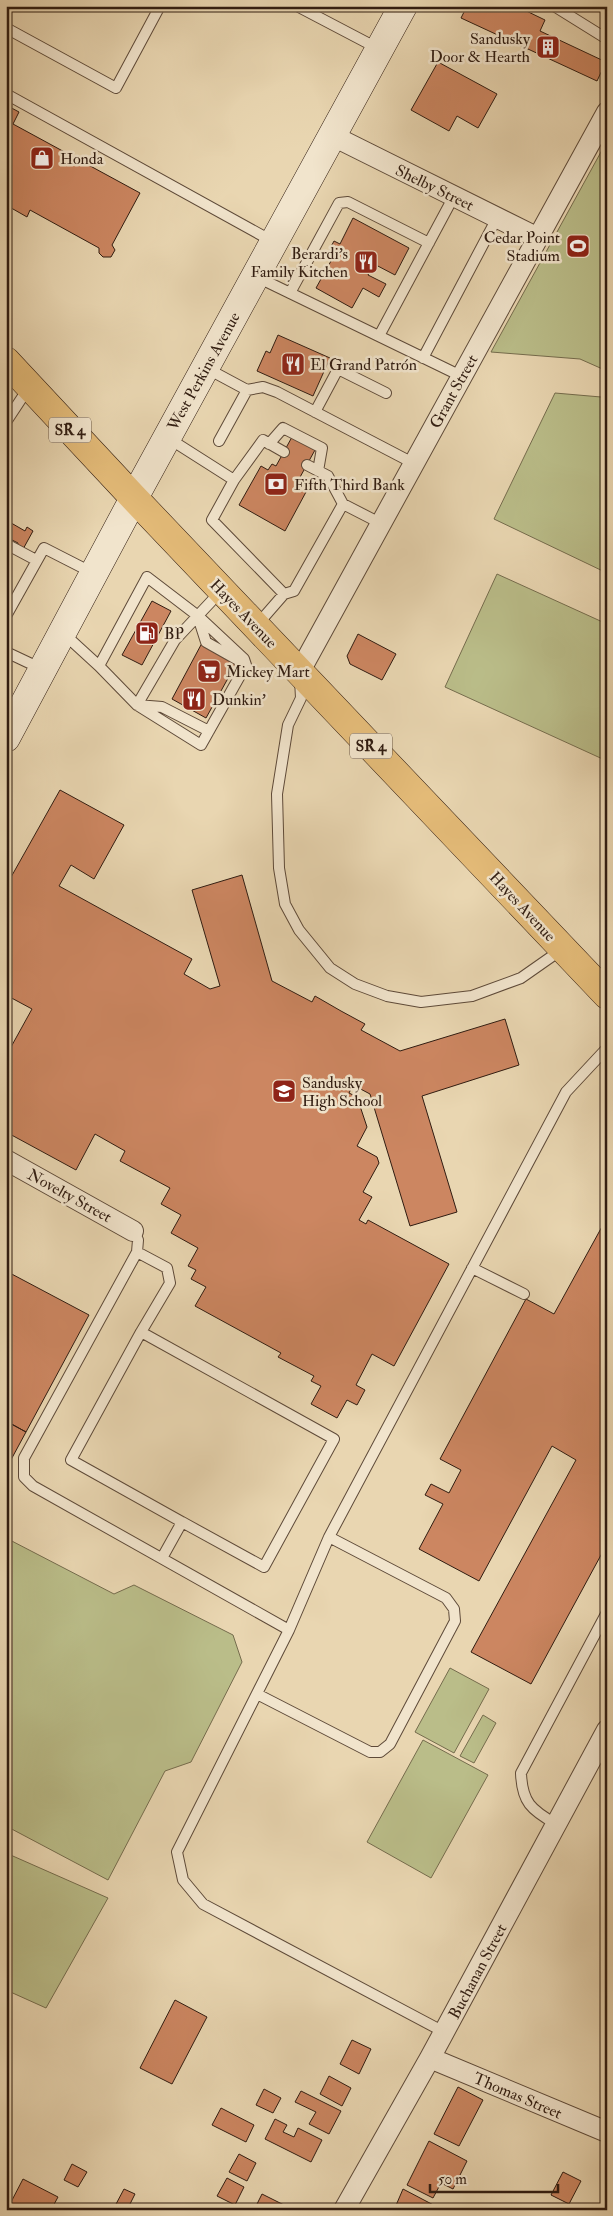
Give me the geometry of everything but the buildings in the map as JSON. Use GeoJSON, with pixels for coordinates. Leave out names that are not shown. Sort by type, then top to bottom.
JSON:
{"type":"FeatureCollection","features":[{"type":"Feature","properties":{"kind":"main road","name":"West Perkins Avenue"},"geometry":{"type":"LineString","coordinates":[[6,738],[134,498],[403,6]]}},
{"type":"Feature","properties":{"kind":"main road","name":"Hayes Avenue"},"geometry":{"type":"LineString","coordinates":[[6,361],[134,498],[607,994]]}},
{"type":"Feature","properties":{"kind":"street","name":"Grant Street"},"geometry":{"type":"LineString","coordinates":[[300,671],[607,112]]}},
{"type":"Feature","properties":{"kind":"street","name":"Shelby Street"},"geometry":{"type":"LineString","coordinates":[[333,136],[538,238]]}},
{"type":"Feature","properties":{"kind":"street","name":"Novelty Street"},"geometry":{"type":"LineString","coordinates":[[6,1160],[134,1231]]}},
{"type":"Feature","properties":{"kind":"street","name":"Buchanan Street"},"geometry":{"type":"LineString","coordinates":[[344,2210],[430,2058],[607,1730]]}},
{"type":"Feature","properties":{"kind":"street","name":"Thomas Street"},"geometry":{"type":"LineString","coordinates":[[430,2058],[607,2132]]}},
{"type":"Feature","properties":{"kind":"lane"},"geometry":{"type":"LineString","coordinates":[[6,28],[116,88],[160,6]]}},
{"type":"Feature","properties":{"kind":"lane"},"geometry":{"type":"LineString","coordinates":[[298,6],[380,49]]}},
{"type":"Feature","properties":{"kind":"lane"},"geometry":{"type":"LineString","coordinates":[[554,6],[607,39]]}},
{"type":"Feature","properties":{"kind":"lane"},"geometry":{"type":"LineString","coordinates":[[6,94],[274,242]]}},
{"type":"Feature","properties":{"kind":"lane"},"geometry":{"type":"LineString","coordinates":[[379,336],[454,196]]}},
{"type":"Feature","properties":{"kind":"lane"},"geometry":{"type":"LineString","coordinates":[[290,293],[339,203],[348,202],[429,244]]}},
{"type":"Feature","properties":{"kind":"lane"},"geometry":{"type":"LineString","coordinates":[[423,358],[497,218]]}},
{"type":"Feature","properties":{"kind":"lane"},"geometry":{"type":"LineString","coordinates":[[256,276],[461,376]]}},
{"type":"Feature","properties":{"kind":"lane"},"geometry":{"type":"LineString","coordinates":[[206,367],[247,390],[263,387],[414,463]]}},
{"type":"Feature","properties":{"kind":"lane"},"geometry":{"type":"LineString","coordinates":[[315,412],[338,369],[386,393]]}},
{"type":"Feature","properties":{"kind":"lane"},"geometry":{"type":"LineString","coordinates":[[6,422],[30,386]]}},
{"type":"Feature","properties":{"kind":"lane"},"geometry":{"type":"LineString","coordinates":[[219,441],[247,390]]}},
{"type":"Feature","properties":{"kind":"lane"},"geometry":{"type":"LineString","coordinates":[[269,444],[283,428],[322,448],[318,471]]}},
{"type":"Feature","properties":{"kind":"lane"},"geometry":{"type":"LineString","coordinates":[[167,438],[234,480]]}},
{"type":"Feature","properties":{"kind":"lane"},"geometry":{"type":"LineString","coordinates":[[284,452],[263,440],[234,480],[212,520],[284,594]]}},
{"type":"Feature","properties":{"kind":"lane"},"geometry":{"type":"LineString","coordinates":[[306,465],[328,476],[343,504],[380,523]]}},
{"type":"Feature","properties":{"kind":"lane"},"geometry":{"type":"LineString","coordinates":[[257,626],[284,594],[294,591],[343,504]]}},
{"type":"Feature","properties":{"kind":"lane"},"geometry":{"type":"LineString","coordinates":[[6,544],[36,560]]}},
{"type":"Feature","properties":{"kind":"lane"},"geometry":{"type":"LineString","coordinates":[[6,616],[44,548],[94,573]]}},
{"type":"Feature","properties":{"kind":"lane"},"geometry":{"type":"LineString","coordinates":[[62,632],[100,666],[137,705],[201,745],[246,665],[244,658],[198,616],[147,577],[100,666]]}},
{"type":"Feature","properties":{"kind":"lane"},"geometry":{"type":"LineString","coordinates":[[137,705],[175,640],[222,590]]}},
{"type":"Feature","properties":{"kind":"lane"},"geometry":{"type":"LineString","coordinates":[[6,652],[42,670]]}},
{"type":"Feature","properties":{"kind":"lane"},"geometry":{"type":"LineString","coordinates":[[300,671],[301,698],[288,725],[277,794],[279,868],[285,904],[300,930],[330,968],[355,984],[386,996],[421,1002],[472,996],[521,978],[547,957],[563,948]]}},
{"type":"Feature","properties":{"kind":"lane"},"geometry":{"type":"LineString","coordinates":[[137,705],[162,707],[209,731]]}},
{"type":"Feature","properties":{"kind":"lane"},"geometry":{"type":"LineString","coordinates":[[444,2032],[203,1904],[183,1880],[177,1852],[289,1630],[329,1537],[566,1092],[607,1048]]}},
{"type":"Feature","properties":{"kind":"lane"},"geometry":{"type":"LineString","coordinates":[[134,1231],[138,1240],[138,1252],[24,1458],[24,1477],[33,1486],[289,1630]]}},
{"type":"Feature","properties":{"kind":"lane"},"geometry":{"type":"LineString","coordinates":[[138,1252],[167,1268],[170,1283],[141,1332],[71,1460],[264,1567],[334,1439],[141,1332]]}},
{"type":"Feature","properties":{"kind":"lane"},"geometry":{"type":"LineString","coordinates":[[472,1268],[524,1294]]}},
{"type":"Feature","properties":{"kind":"lane"},"geometry":{"type":"LineString","coordinates":[[162,1558],[182,1522]]}},
{"type":"Feature","properties":{"kind":"lane"},"geometry":{"type":"LineString","coordinates":[[257,1694],[370,1752],[380,1752],[390,1744],[455,1621],[454,1609],[446,1598],[329,1537]]}},
{"type":"Feature","properties":{"kind":"lane"},"geometry":{"type":"LineString","coordinates":[[556,1824],[533,1811],[522,1791],[521,1773],[607,1612]]}},
{"type":"Feature","properties":{"kind":"green space","name":"Cedar Point Stadium"},"geometry":{"type":"Polygon","coordinates":[[[607,141],[607,371],[580,359],[491,352],[607,141]]]}},
{"type":"Feature","properties":{"kind":"green space"},"geometry":{"type":"Polygon","coordinates":[[[555,393],[601,397],[607,400],[607,573],[494,519],[555,393]]]}},
{"type":"Feature","properties":{"kind":"green space"},"geometry":{"type":"Polygon","coordinates":[[[497,574],[607,624],[607,761],[445,687],[497,574]]]}},
{"type":"Feature","properties":{"kind":"green space"},"geometry":{"type":"Polygon","coordinates":[[[6,1538],[114,1594],[134,1585],[233,1635],[242,1662],[191,1762],[165,1771],[108,1880],[6,1826],[6,1538]]]}},
{"type":"Feature","properties":{"kind":"green space"},"geometry":{"type":"Polygon","coordinates":[[[450,1668],[489,1689],[454,1753],[415,1732],[450,1668]]]}},
{"type":"Feature","properties":{"kind":"green space"},"geometry":{"type":"Polygon","coordinates":[[[483,1715],[496,1723],[474,1763],[460,1756],[483,1715]]]}},
{"type":"Feature","properties":{"kind":"green space"},"geometry":{"type":"Polygon","coordinates":[[[423,1740],[488,1775],[431,1878],[367,1842],[423,1740]]]}},
{"type":"Feature","properties":{"kind":"green space"},"geometry":{"type":"Polygon","coordinates":[[[6,1853],[108,1898],[46,2008],[6,1990],[6,1853]]]}},
{"type":"Feature","properties":{"kind":"place","name":"Sandusky Door & Hearth"},"geometry":{"type":"Point","coordinates":[548,47]}},
{"type":"Feature","properties":{"kind":"place","name":"Honda"},"geometry":{"type":"Point","coordinates":[42,158]}},
{"type":"Feature","properties":{"kind":"place","name":"Cedar Point Stadium"},"geometry":{"type":"Point","coordinates":[578,246]}},
{"type":"Feature","properties":{"kind":"place","name":"Berardi's Family Kitchen"},"geometry":{"type":"Point","coordinates":[366,262]}},
{"type":"Feature","properties":{"kind":"place","name":"El Grand Patrón"},"geometry":{"type":"Point","coordinates":[293,364]}},
{"type":"Feature","properties":{"kind":"place","name":"Fifth Third Bank"},"geometry":{"type":"Point","coordinates":[276,484]}},
{"type":"Feature","properties":{"kind":"place","name":"BP"},"geometry":{"type":"Point","coordinates":[147,633]}},
{"type":"Feature","properties":{"kind":"place","name":"Mickey Mart"},"geometry":{"type":"Point","coordinates":[209,671]}},
{"type":"Feature","properties":{"kind":"place","name":"Dunkin'"},"geometry":{"type":"Point","coordinates":[194,699]}},
{"type":"Feature","properties":{"kind":"place","name":"Sandusky High School"},"geometry":{"type":"Point","coordinates":[284,1091]}}]}
